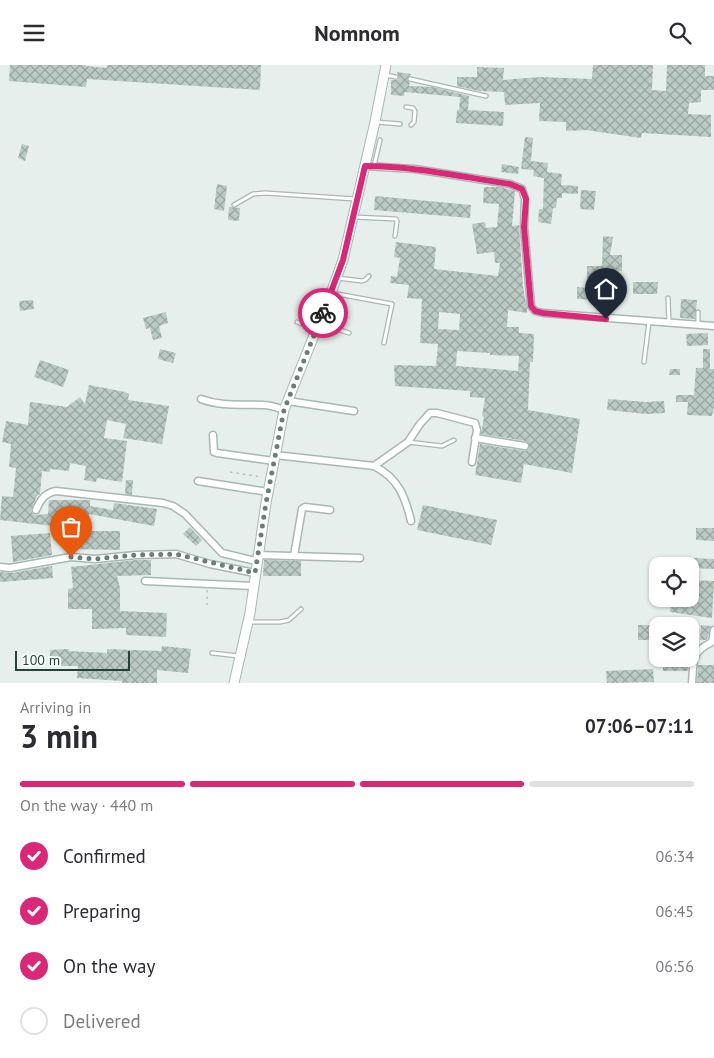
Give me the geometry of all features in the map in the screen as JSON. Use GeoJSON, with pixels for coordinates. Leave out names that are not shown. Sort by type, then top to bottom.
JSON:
{"type":"FeatureCollection","features":[{"type":"Feature","properties":{"kind":"street"},"geometry":{"type":"LineString","coordinates":[[234,683],[248,622],[268,492],[284,410],[343,260],[357,199],[369,166],[386,65]]}},
{"type":"Feature","properties":{"kind":"street"},"geometry":{"type":"LineString","coordinates":[[369,166],[416,169],[510,184],[522,189],[526,199],[524,227],[531,306],[535,311],[606,319],[714,326]]}},
{"type":"Feature","properties":{"kind":"street"},"geometry":{"type":"LineString","coordinates":[[201,399],[225,405],[266,405],[284,410]]}},
{"type":"Feature","properties":{"kind":"street"},"geometry":{"type":"LineString","coordinates":[[288,401],[354,411]]}},
{"type":"Feature","properties":{"kind":"street"},"geometry":{"type":"LineString","coordinates":[[374,466],[408,442],[420,423],[430,413],[475,423],[477,430],[472,462]]}},
{"type":"Feature","properties":{"kind":"street"},"geometry":{"type":"LineString","coordinates":[[213,435],[214,452],[217,453],[374,466],[385,471],[397,484],[407,504],[411,521]]}},
{"type":"Feature","properties":{"kind":"street"},"geometry":{"type":"LineString","coordinates":[[475,438],[525,446]]}},
{"type":"Feature","properties":{"kind":"street"},"geometry":{"type":"LineString","coordinates":[[198,481],[268,492]]}},
{"type":"Feature","properties":{"kind":"street"},"geometry":{"type":"LineString","coordinates":[[36,510],[40,501],[49,492],[56,491],[163,503],[185,514],[222,553],[257,558],[294,556],[360,558]]}},
{"type":"Feature","properties":{"kind":"street"},"geometry":{"type":"LineString","coordinates":[[294,556],[302,509],[305,507],[330,510]]}},
{"type":"Feature","properties":{"kind":"street"},"geometry":{"type":"LineString","coordinates":[[0,567],[10,568],[71,557],[95,559],[176,554],[255,573]]}},
{"type":"Feature","properties":{"kind":"street"},"geometry":{"type":"LineString","coordinates":[[145,581],[253,587]]}},
{"type":"Feature","properties":{"kind":"street"},"geometry":{"type":"LineString","coordinates":[[692,683],[695,655],[699,649],[712,642],[714,630]]}},
{"type":"Feature","properties":{"kind":"lane"},"geometry":{"type":"LineString","coordinates":[[384,75],[396,77]]}},
{"type":"Feature","properties":{"kind":"lane"},"geometry":{"type":"LineString","coordinates":[[410,79],[486,96]]}},
{"type":"Feature","properties":{"kind":"lane"},"geometry":{"type":"LineString","coordinates":[[406,107],[413,108],[415,111],[414,122],[411,125]]}},
{"type":"Feature","properties":{"kind":"lane"},"geometry":{"type":"LineString","coordinates":[[375,122],[400,124]]}},
{"type":"Feature","properties":{"kind":"lane"},"geometry":{"type":"LineString","coordinates":[[369,166],[380,140]]}},
{"type":"Feature","properties":{"kind":"lane"},"geometry":{"type":"LineString","coordinates":[[234,205],[253,194],[357,199]]}},
{"type":"Feature","properties":{"kind":"lane"},"geometry":{"type":"LineString","coordinates":[[353,217],[396,219],[395,237]]}},
{"type":"Feature","properties":{"kind":"lane"},"geometry":{"type":"LineString","coordinates":[[336,278],[362,281],[369,276]]}},
{"type":"Feature","properties":{"kind":"lane"},"geometry":{"type":"LineString","coordinates":[[606,319],[607,283]]}},
{"type":"Feature","properties":{"kind":"lane"},"geometry":{"type":"LineString","coordinates":[[331,293],[392,304],[384,343]]}},
{"type":"Feature","properties":{"kind":"lane"},"geometry":{"type":"LineString","coordinates":[[668,298],[669,323]]}},
{"type":"Feature","properties":{"kind":"lane"},"geometry":{"type":"LineString","coordinates":[[698,312],[698,326]]}},
{"type":"Feature","properties":{"kind":"lane"},"geometry":{"type":"LineString","coordinates":[[296,322],[332,328]]}},
{"type":"Feature","properties":{"kind":"lane"},"geometry":{"type":"LineString","coordinates":[[644,362],[649,322]]}},
{"type":"Feature","properties":{"kind":"lane"},"geometry":{"type":"LineString","coordinates":[[340,331],[349,333]]}},
{"type":"Feature","properties":{"kind":"lane"},"geometry":{"type":"LineString","coordinates":[[408,442],[442,445],[454,440]]}},
{"type":"Feature","properties":{"kind":"lane"},"geometry":{"type":"LineString","coordinates":[[248,622],[280,622],[289,620],[301,609]]}},
{"type":"Feature","properties":{"kind":"lane"},"geometry":{"type":"LineString","coordinates":[[212,653],[240,656]]}},
{"type":"Feature","properties":{"kind":"path"},"geometry":{"type":"LineString","coordinates":[[230,472],[271,478]]}},
{"type":"Feature","properties":{"kind":"path"},"geometry":{"type":"LineString","coordinates":[[207,584],[207,605]]}},
{"type":"Feature","properties":{"kind":"building"},"geometry":{"type":"Polygon","coordinates":[[[10,65],[86,65],[107,68],[107,65],[261,65],[260,90],[87,79],[86,87],[9,81],[10,65]]]}},
{"type":"Feature","properties":{"kind":"building"},"geometry":{"type":"Polygon","coordinates":[[[593,65],[653,65],[652,90],[666,91],[667,65],[705,65],[705,76],[714,76],[714,90],[701,90],[701,102],[689,103],[688,114],[711,115],[711,137],[642,133],[641,138],[586,130],[566,131],[566,122],[539,121],[540,103],[505,105],[504,92],[479,91],[457,86],[457,77],[477,77],[477,67],[504,68],[503,80],[541,77],[592,79],[593,65]]]}},
{"type":"Feature","properties":{"kind":"building"},"geometry":{"type":"Polygon","coordinates":[[[397,72],[411,74],[407,79],[410,82],[409,86],[432,87],[469,96],[468,110],[504,112],[503,126],[456,123],[460,97],[405,92],[404,96],[391,95],[391,80],[399,79],[397,72]]]}},
{"type":"Feature","properties":{"kind":"building"},"geometry":{"type":"Polygon","coordinates":[[[525,137],[533,138],[531,161],[548,163],[547,172],[562,174],[561,185],[578,186],[578,194],[562,193],[562,198],[557,198],[556,208],[553,208],[551,224],[538,222],[539,209],[543,209],[544,178],[533,176],[534,170],[521,169],[525,137]]]}},
{"type":"Feature","properties":{"kind":"building"},"geometry":{"type":"Polygon","coordinates":[[[22,144],[29,146],[25,161],[18,158],[22,144]]]}},
{"type":"Feature","properties":{"kind":"building"},"geometry":{"type":"Polygon","coordinates":[[[502,164],[519,167],[518,174],[501,172],[502,164]]]}},
{"type":"Feature","properties":{"kind":"building"},"geometry":{"type":"Polygon","coordinates":[[[217,184],[227,186],[224,211],[214,209],[217,184]]]}},
{"type":"Feature","properties":{"kind":"building"},"geometry":{"type":"Polygon","coordinates":[[[484,187],[500,187],[515,191],[512,226],[519,225],[523,287],[527,313],[508,310],[507,327],[519,327],[519,333],[534,334],[533,362],[530,362],[528,410],[580,419],[572,473],[524,464],[521,483],[475,475],[480,444],[525,451],[529,449],[529,444],[526,441],[481,434],[485,398],[470,397],[470,391],[395,386],[394,365],[436,366],[438,344],[420,343],[422,299],[407,298],[409,285],[390,283],[391,276],[397,277],[400,258],[394,257],[396,242],[436,247],[434,269],[498,276],[500,263],[495,263],[494,252],[477,254],[472,224],[485,222],[486,228],[497,227],[499,204],[483,203],[484,187]],[[439,312],[438,329],[459,330],[460,314],[439,312]],[[457,351],[456,366],[518,371],[519,356],[457,351]]]}},
{"type":"Feature","properties":{"kind":"building"},"geometry":{"type":"Polygon","coordinates":[[[581,190],[596,191],[594,210],[580,209],[581,190]]]}},
{"type":"Feature","properties":{"kind":"building"},"geometry":{"type":"Polygon","coordinates":[[[375,196],[471,205],[470,218],[374,210],[375,196]]]}},
{"type":"Feature","properties":{"kind":"building"},"geometry":{"type":"Polygon","coordinates":[[[229,207],[240,208],[239,221],[228,220],[229,207]]]}},
{"type":"Feature","properties":{"kind":"building"},"geometry":{"type":"Polygon","coordinates":[[[603,236],[613,237],[610,255],[622,255],[622,271],[609,270],[609,279],[598,278],[597,300],[577,299],[577,287],[587,288],[587,266],[602,266],[603,236]]]}},
{"type":"Feature","properties":{"kind":"building"},"geometry":{"type":"Polygon","coordinates":[[[633,282],[658,282],[657,294],[633,294],[633,282]]]}},
{"type":"Feature","properties":{"kind":"building"},"geometry":{"type":"Polygon","coordinates":[[[681,299],[697,300],[695,319],[680,318],[681,299]]]}},
{"type":"Feature","properties":{"kind":"building"},"geometry":{"type":"Polygon","coordinates":[[[33,300],[34,309],[20,311],[19,301],[33,300]]]}},
{"type":"Feature","properties":{"kind":"building"},"geometry":{"type":"Polygon","coordinates":[[[166,312],[168,323],[159,326],[162,338],[153,340],[150,328],[146,329],[143,318],[166,312]]]}},
{"type":"Feature","properties":{"kind":"building"},"geometry":{"type":"Polygon","coordinates":[[[708,333],[708,345],[687,346],[686,334],[708,333]]]}},
{"type":"Feature","properties":{"kind":"building"},"geometry":{"type":"Polygon","coordinates":[[[160,349],[176,353],[173,363],[158,359],[160,349]]]}},
{"type":"Feature","properties":{"kind":"building"},"geometry":{"type":"Polygon","coordinates":[[[703,349],[710,349],[710,369],[714,369],[714,407],[712,416],[687,415],[688,402],[676,402],[676,395],[694,395],[696,368],[703,368],[703,349]]]}},
{"type":"Feature","properties":{"kind":"building"},"geometry":{"type":"Polygon","coordinates":[[[40,360],[69,370],[63,387],[34,377],[40,360]]]}},
{"type":"Feature","properties":{"kind":"building"},"geometry":{"type":"Polygon","coordinates":[[[670,369],[680,369],[680,375],[669,375],[670,369]]]}},
{"type":"Feature","properties":{"kind":"building"},"geometry":{"type":"Polygon","coordinates":[[[89,385],[125,392],[129,394],[128,400],[169,406],[162,444],[123,438],[126,424],[107,420],[104,438],[127,441],[122,482],[97,478],[96,482],[84,480],[86,466],[70,463],[69,471],[50,469],[50,472],[42,471],[40,494],[37,496],[31,511],[34,515],[48,514],[49,500],[90,500],[90,506],[113,510],[114,503],[157,509],[154,526],[89,514],[88,531],[120,531],[120,550],[71,549],[71,528],[0,520],[2,496],[13,497],[16,468],[9,467],[11,444],[2,442],[6,421],[28,425],[30,402],[67,407],[80,397],[85,404],[89,385]]]}},
{"type":"Feature","properties":{"kind":"building"},"geometry":{"type":"Polygon","coordinates":[[[608,399],[646,402],[664,401],[665,413],[647,414],[607,410],[608,399]]]}},
{"type":"Feature","properties":{"kind":"building"},"geometry":{"type":"Polygon","coordinates":[[[126,480],[133,480],[132,495],[125,494],[126,480]]]}},
{"type":"Feature","properties":{"kind":"building"},"geometry":{"type":"Polygon","coordinates":[[[423,505],[497,520],[491,545],[417,530],[423,505]]]}},
{"type":"Feature","properties":{"kind":"building"},"geometry":{"type":"Polygon","coordinates":[[[190,527],[202,540],[196,546],[183,534],[190,527]]]}},
{"type":"Feature","properties":{"kind":"building"},"geometry":{"type":"Polygon","coordinates":[[[696,528],[714,528],[714,541],[696,540],[696,528]]]}},
{"type":"Feature","properties":{"kind":"building"},"geometry":{"type":"Polygon","coordinates":[[[50,533],[52,555],[13,562],[11,536],[50,533]]]}},
{"type":"Feature","properties":{"kind":"building"},"geometry":{"type":"Polygon","coordinates":[[[699,558],[714,559],[714,569],[699,568],[699,558]]]}},
{"type":"Feature","properties":{"kind":"building"},"geometry":{"type":"Polygon","coordinates":[[[151,560],[151,575],[117,576],[120,588],[120,611],[167,613],[166,637],[126,635],[126,628],[92,629],[92,609],[68,609],[68,589],[73,588],[71,567],[151,560]]]}},
{"type":"Feature","properties":{"kind":"building"},"geometry":{"type":"Polygon","coordinates":[[[264,560],[301,561],[301,576],[263,576],[264,560]]]}},
{"type":"Feature","properties":{"kind":"building"},"geometry":{"type":"Polygon","coordinates":[[[52,566],[53,578],[0,582],[0,572],[11,573],[52,566]]]}},
{"type":"Feature","properties":{"kind":"building"},"geometry":{"type":"Polygon","coordinates":[[[699,580],[714,581],[712,618],[670,612],[670,607],[699,607],[699,580]]]}},
{"type":"Feature","properties":{"kind":"building"},"geometry":{"type":"Polygon","coordinates":[[[638,625],[649,625],[649,640],[638,640],[638,625]]]}},
{"type":"Feature","properties":{"kind":"building"},"geometry":{"type":"Polygon","coordinates":[[[701,625],[711,626],[705,640],[700,640],[701,625]]]}},
{"type":"Feature","properties":{"kind":"building"},"geometry":{"type":"Polygon","coordinates":[[[162,646],[191,649],[188,673],[157,670],[157,683],[122,683],[122,681],[77,678],[78,666],[50,666],[50,650],[69,649],[69,651],[107,653],[107,649],[161,651],[162,646]]]}},
{"type":"Feature","properties":{"kind":"building"},"geometry":{"type":"Polygon","coordinates":[[[699,665],[714,665],[714,683],[697,683],[699,665]]]}},
{"type":"Feature","properties":{"kind":"building"},"geometry":{"type":"Polygon","coordinates":[[[663,667],[688,667],[688,671],[663,671],[663,667]]]}},
{"type":"Feature","properties":{"kind":"building"},"geometry":{"type":"Polygon","coordinates":[[[653,669],[654,682],[607,683],[606,671],[653,669]]]}},
{"type":"Feature","properties":{"kind":"way so far"},"geometry":{"type":"LineString","coordinates":[[71,557],[95,559],[176,554],[210,564],[255,573],[284,410],[323,313]]}},
{"type":"Feature","properties":{"kind":"route"},"geometry":{"type":"LineString","coordinates":[[323,313],[343,260],[365,166],[374,166],[416,169],[510,184],[522,189],[526,199],[524,227],[531,306],[535,311],[543,313],[606,319]]}}]}
